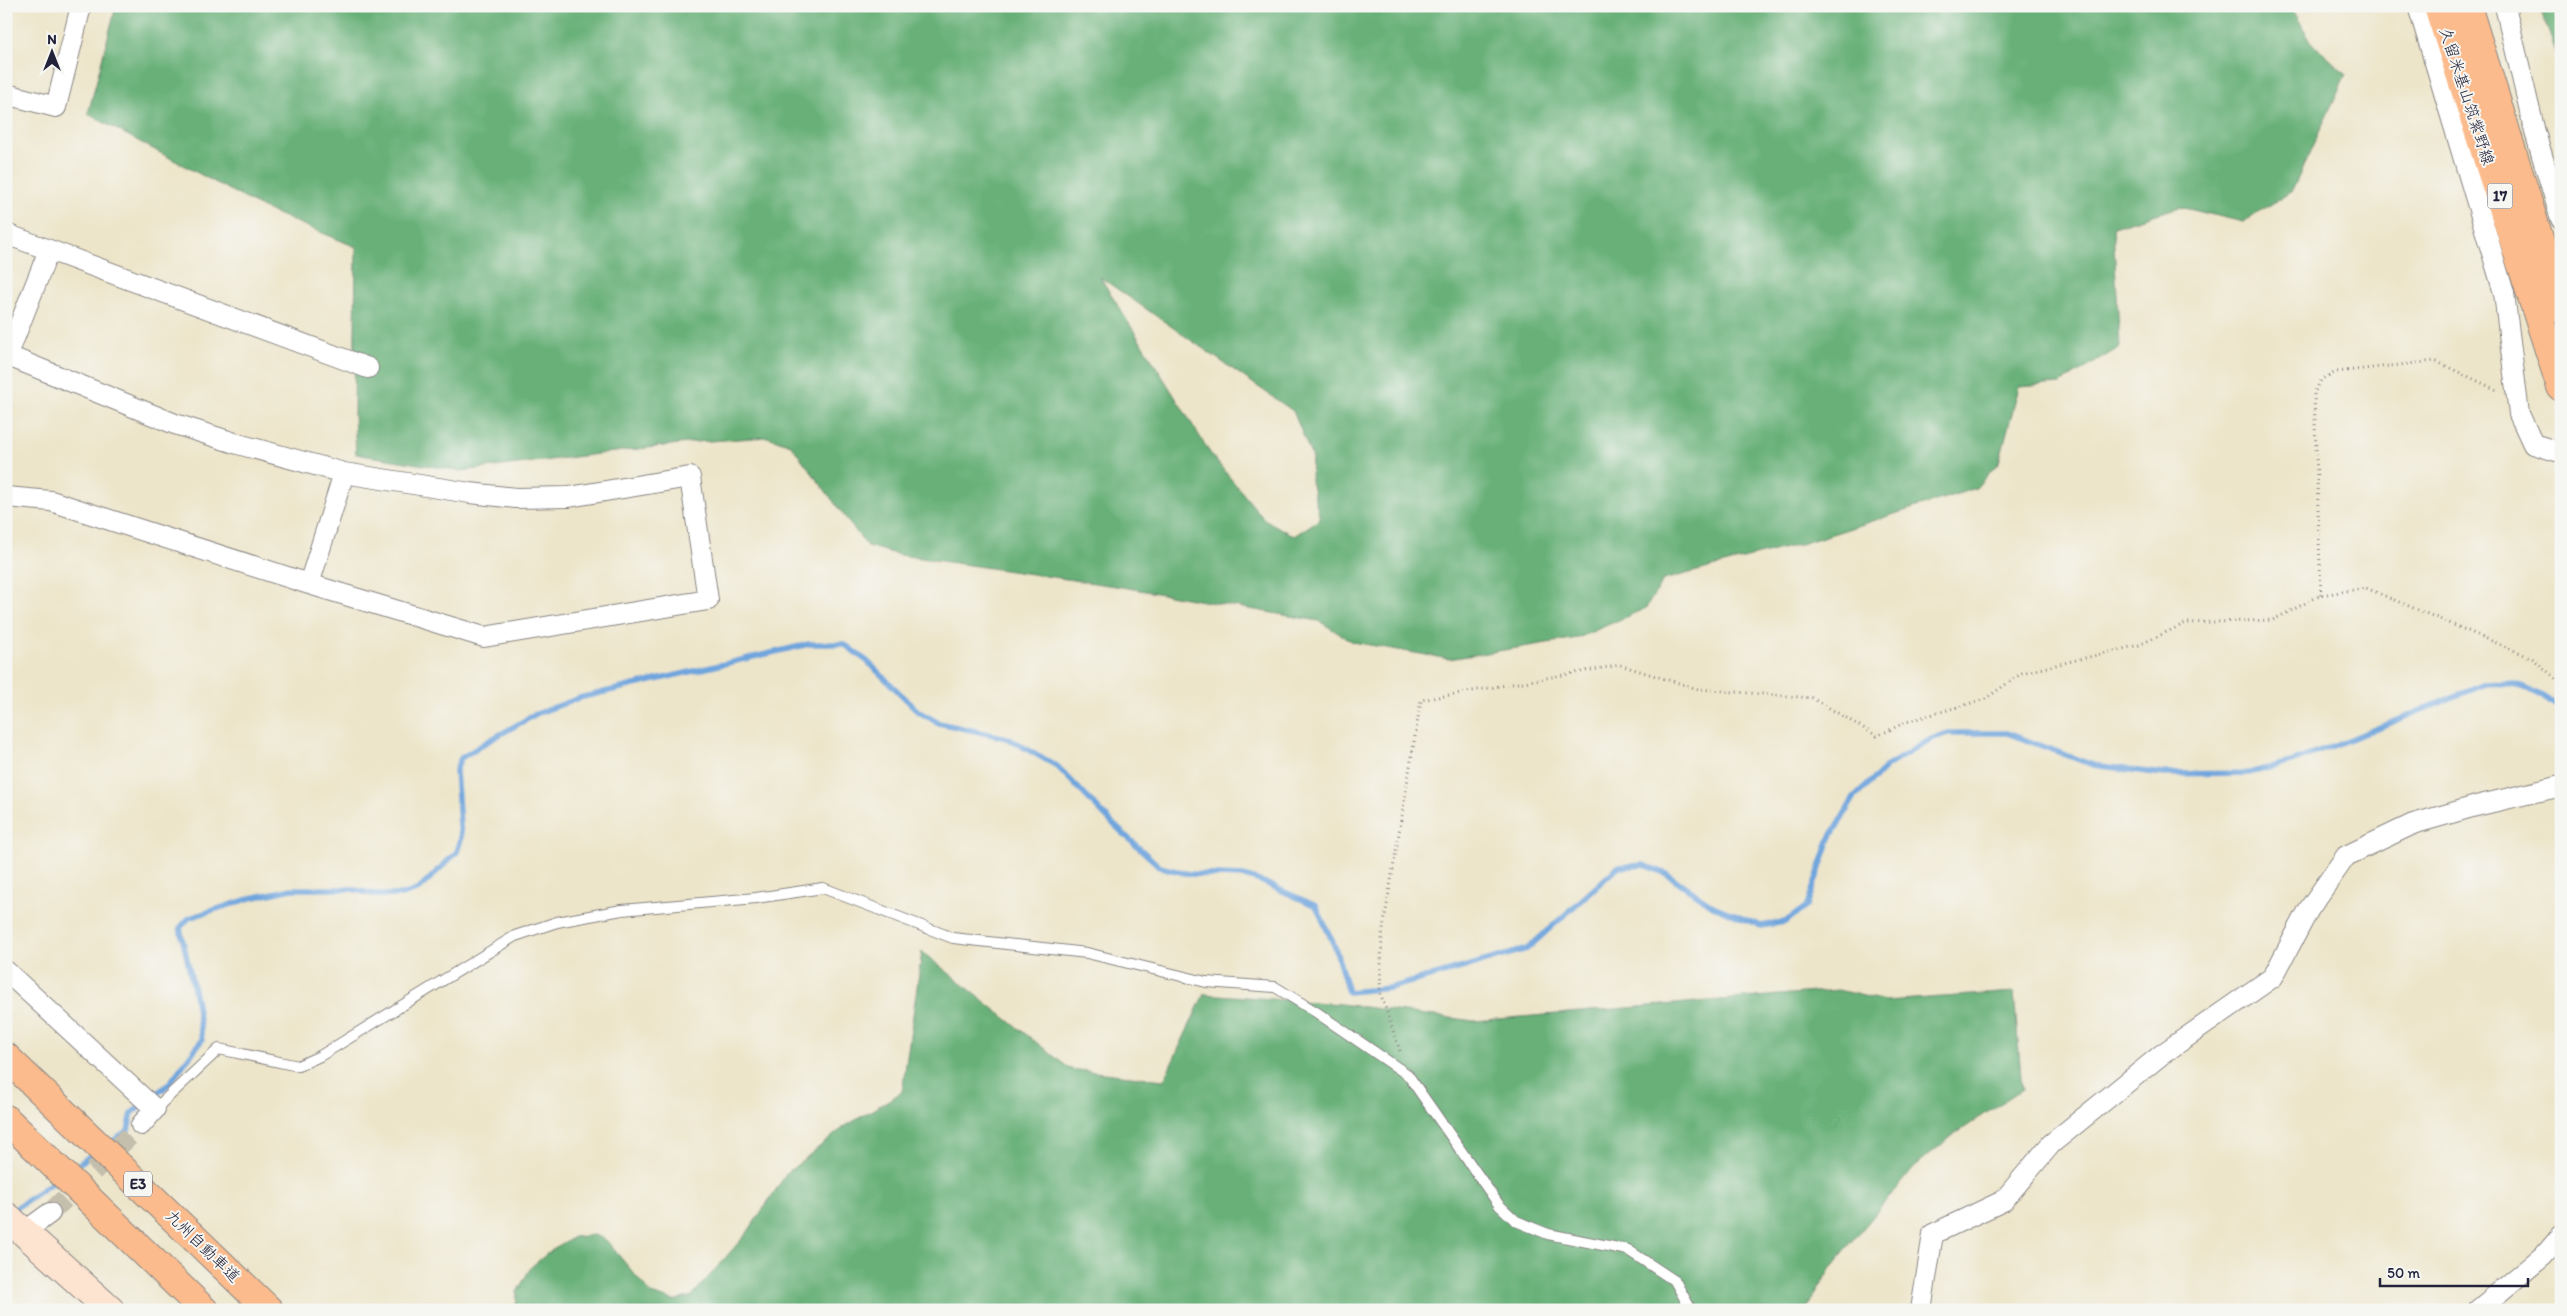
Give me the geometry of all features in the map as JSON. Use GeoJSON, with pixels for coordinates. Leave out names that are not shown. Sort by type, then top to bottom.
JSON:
{"type":"FeatureCollection","features":[{"type":"Feature","properties":{"kind":"main road","name":"久留米基山筑紫野線"},"geometry":{"type":"LineString","coordinates":[[2438,6],[2561,386]]}},
{"type":"Feature","properties":{"kind":"main road","name":"久留米基山筑紫野線"},"geometry":{"type":"LineString","coordinates":[[2466,6],[2561,309]]}},
{"type":"Feature","properties":{"kind":"main road","name":"九州自動車道"},"geometry":{"type":"LineString","coordinates":[[6,1058],[269,1310]]}},
{"type":"Feature","properties":{"kind":"main road"},"geometry":{"type":"LineString","coordinates":[[6,1120],[204,1310]]}},
{"type":"Feature","properties":{"kind":"main road"},"geometry":{"type":"LineString","coordinates":[[15,1224],[110,1310]]}},
{"type":"Feature","properties":{"kind":"street"},"geometry":{"type":"LineString","coordinates":[[6,94],[56,106],[81,6]]}},
{"type":"Feature","properties":{"kind":"street"},"geometry":{"type":"LineString","coordinates":[[2418,6],[2504,293],[2519,414],[2533,444],[2556,451]]}},
{"type":"Feature","properties":{"kind":"street"},"geometry":{"type":"LineString","coordinates":[[2505,6],[2535,132],[2561,219]]}},
{"type":"Feature","properties":{"kind":"street"},"geometry":{"type":"LineString","coordinates":[[6,234],[368,368]]}},
{"type":"Feature","properties":{"kind":"street"},"geometry":{"type":"LineString","coordinates":[[6,497],[52,501],[309,584],[484,637],[708,600],[690,477],[569,497],[516,498],[470,493],[344,472],[238,444],[175,424],[7,356],[49,250]]}},
{"type":"Feature","properties":{"kind":"street"},"geometry":{"type":"LineString","coordinates":[[309,584],[344,472]]}},
{"type":"Feature","properties":{"kind":"street"},"geometry":{"type":"LineString","coordinates":[[1922,1310],[1933,1234],[2003,1200],[2051,1144],[2160,1055],[2273,977],[2309,909],[2346,856],[2413,824],[2476,806],[2561,786]]}},
{"type":"Feature","properties":{"kind":"street"},"geometry":{"type":"LineString","coordinates":[[6,971],[155,1109],[141,1126]]}},
{"type":"Feature","properties":{"kind":"street"},"geometry":{"type":"LineString","coordinates":[[15,1224],[50,1213]]}},
{"type":"Feature","properties":{"kind":"street"},"geometry":{"type":"LineString","coordinates":[[2478,1310],[2543,1256],[2561,1235]]}},
{"type":"Feature","properties":{"kind":"lane"},"geometry":{"type":"LineString","coordinates":[[155,1109],[219,1049],[298,1066],[320,1056],[515,936],[556,922],[622,910],[756,898],[822,888],[953,938],[1087,953],[1206,982],[1275,987],[1316,1012],[1408,1075],[1499,1205],[1516,1222],[1548,1234],[1628,1250],[1675,1281],[1691,1310]]}},
{"type":"Feature","properties":{"kind":"path"},"geometry":{"type":"LineString","coordinates":[[2321,595],[2314,392],[2322,380],[2336,372],[2435,360],[2518,400]]}},
{"type":"Feature","properties":{"kind":"path"},"geometry":{"type":"LineString","coordinates":[[1408,1075],[1380,992],[1382,945],[1421,700],[1620,665],[1698,689],[1812,698],[1876,736],[1906,722],[1986,699],[2022,673],[2139,645],[2186,623],[2273,620],[2321,595],[2366,588],[2532,658],[2561,683]]}},
{"type":"Feature","properties":{"kind":"green space"},"geometry":{"type":"Polygon","coordinates":[[[116,6],[2291,6],[2311,42],[2346,74],[2292,191],[2243,222],[2180,207],[2113,227],[2120,347],[2060,384],[2019,387],[1999,462],[1976,488],[1804,543],[1663,580],[1646,608],[1578,638],[1449,659],[1353,642],[1319,621],[1122,587],[900,555],[867,546],[791,445],[768,437],[695,442],[461,471],[356,454],[354,414],[356,247],[263,208],[88,114],[116,6]],[[1100,277],[1212,456],[1264,519],[1294,536],[1320,519],[1311,481],[1312,457],[1293,411],[1100,277]]]}},
{"type":"Feature","properties":{"kind":"green space"},"geometry":{"type":"Polygon","coordinates":[[[2539,6],[2561,6],[2561,65],[2539,6]]]}},
{"type":"Feature","properties":{"kind":"green space"},"geometry":{"type":"Polygon","coordinates":[[[922,952],[1070,1069],[1164,1080],[1204,994],[1341,1004],[1474,1021],[1838,990],[1885,1001],[2014,992],[2022,1089],[1951,1137],[1914,1167],[1832,1266],[1806,1310],[516,1310],[517,1292],[531,1267],[554,1248],[574,1237],[594,1235],[606,1240],[651,1294],[674,1301],[692,1296],[747,1233],[787,1173],[844,1127],[902,1092],[922,952]]]}},
{"type":"Feature","properties":{"kind":"waterway"},"geometry":{"type":"LineString","coordinates":[[108,1144],[128,1131],[132,1113],[169,1084],[202,1040],[196,999],[180,928],[189,918],[251,898],[292,889],[351,889],[378,895],[402,895],[419,889],[457,852],[461,839],[456,770],[461,758],[536,714],[579,698],[809,644],[844,644],[867,661],[919,712],[939,723],[1007,738],[1057,766],[1112,823],[1160,867],[1189,874],[1244,876],[1263,882],[1316,906],[1335,947],[1348,992],[1390,988],[1527,949],[1618,867],[1644,865],[1667,874],[1713,906],[1761,926],[1785,922],[1807,906],[1830,838],[1854,798],[1887,766],[1931,739],[1948,733],[2007,733],[2093,765],[2163,774],[2249,773],[2291,762],[2331,747],[2485,684],[2496,683],[2526,688],[2544,697],[2561,710]]}},
{"type":"Feature","properties":{"kind":"waterway"},"geometry":{"type":"LineString","coordinates":[[69,1171],[94,1153]]}},
{"type":"Feature","properties":{"kind":"waterway"},"geometry":{"type":"LineString","coordinates":[[12,1211],[57,1179]]}},
{"type":"Feature","properties":{"kind":"tunnel"},"geometry":{"type":"LineString","coordinates":[[50,1213],[141,1125]]}}]}
